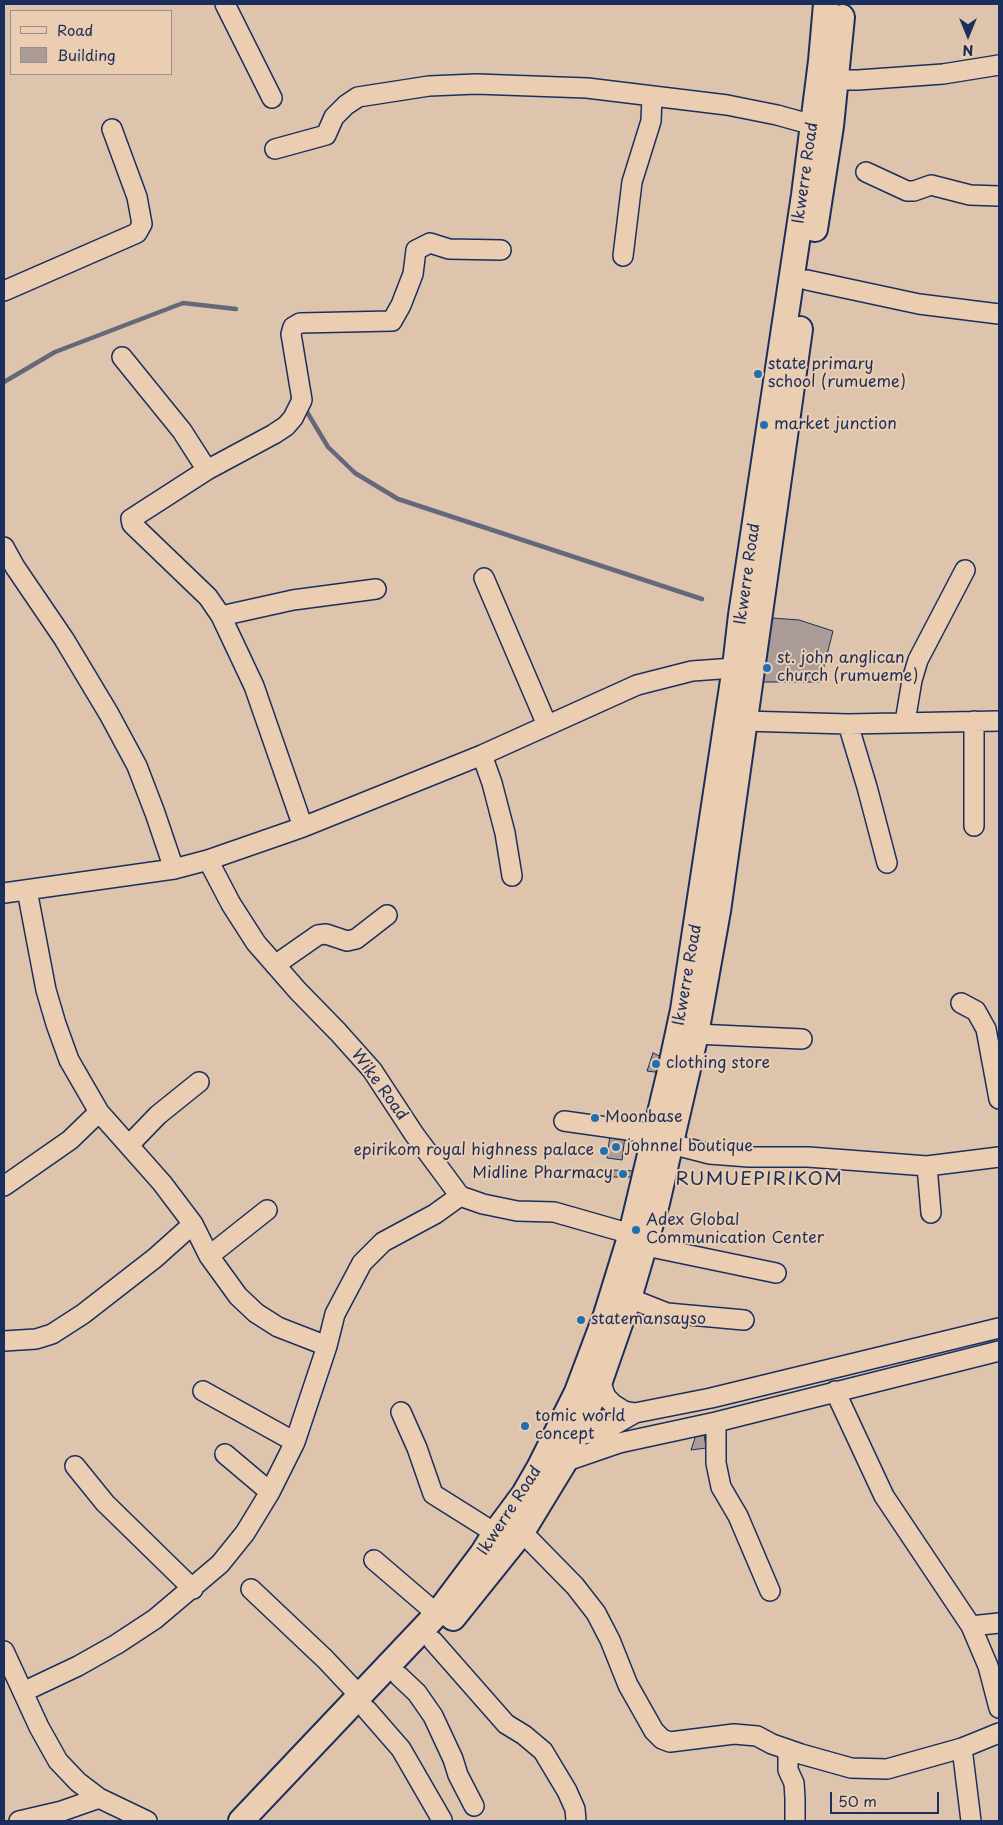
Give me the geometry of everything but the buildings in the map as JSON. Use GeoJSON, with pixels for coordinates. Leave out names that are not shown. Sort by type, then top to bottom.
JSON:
{"type":"FeatureCollection","features":[{"type":"Feature","properties":{"kind":"main road","name":"Ikwerre Road"},"geometry":{"type":"LineString","coordinates":[[743,666],[742,606],[813,125],[826,4]]}},
{"type":"Feature","properties":{"kind":"main road","name":"Ikwerre Road"},"geometry":{"type":"LineString","coordinates":[[241,1821],[363,1703],[399,1676],[433,1641],[522,1532],[564,1463],[600,1381],[629,1298],[638,1240],[663,1139],[696,1034],[718,911],[736,719],[743,666],[782,460],[831,126],[842,4]]}},
{"type":"Feature","properties":{"kind":"main road","name":"Ikwerre Road"},"geometry":{"type":"LineString","coordinates":[[663,1139],[682,1010],[736,719]]}},
{"type":"Feature","properties":{"kind":"main road","name":"Ikwerre Road"},"geometry":{"type":"LineString","coordinates":[[262,1821],[437,1614],[524,1494],[539,1468],[577,1431],[577,1392],[606,1315],[638,1240]]}},
{"type":"Feature","properties":{"kind":"street"},"geometry":{"type":"LineString","coordinates":[[225,4],[272,98]]}},
{"type":"Feature","properties":{"kind":"street"},"geometry":{"type":"LineString","coordinates":[[836,80],[944,74],[999,65]]}},
{"type":"Feature","properties":{"kind":"street"},"geometry":{"type":"LineString","coordinates":[[275,149],[326,135],[334,117],[346,105],[358,97],[430,86],[476,84],[587,88],[727,105],[777,115],[813,125]]}},
{"type":"Feature","properties":{"kind":"street"},"geometry":{"type":"LineString","coordinates":[[623,256],[632,182],[650,120],[652,97]]}},
{"type":"Feature","properties":{"kind":"street"},"geometry":{"type":"LineString","coordinates":[[4,291],[136,233],[142,224],[137,197],[112,129]]}},
{"type":"Feature","properties":{"kind":"street"},"geometry":{"type":"LineString","coordinates":[[866,172],[907,190],[931,185],[970,195],[999,196]]}},
{"type":"Feature","properties":{"kind":"street"},"geometry":{"type":"LineString","coordinates":[[303,827],[254,686],[221,616],[208,597],[131,522],[135,517],[208,470],[274,434],[286,426],[293,418],[302,400],[291,334],[293,327],[300,323],[392,321],[401,305],[413,274],[416,250],[430,243],[450,249],[501,250]]}},
{"type":"Feature","properties":{"kind":"street"},"geometry":{"type":"LineString","coordinates":[[807,280],[919,304],[999,314]]}},
{"type":"Feature","properties":{"kind":"street"},"geometry":{"type":"LineString","coordinates":[[122,357],[182,431],[208,470]]}},
{"type":"Feature","properties":{"kind":"street"},"geometry":{"type":"LineString","coordinates":[[4,547],[15,567],[64,639],[109,714],[136,766],[174,869]]}},
{"type":"Feature","properties":{"kind":"street"},"geometry":{"type":"LineString","coordinates":[[906,722],[912,680],[918,660],[965,570]]}},
{"type":"Feature","properties":{"kind":"street"},"geometry":{"type":"LineString","coordinates":[[484,578],[547,725]]}},
{"type":"Feature","properties":{"kind":"street"},"geometry":{"type":"LineString","coordinates":[[221,616],[293,600],[376,589]]}},
{"type":"Feature","properties":{"kind":"street"},"geometry":{"type":"LineString","coordinates":[[4,893],[174,869],[208,860],[303,827],[482,754],[637,685],[692,671],[743,666]]}},
{"type":"Feature","properties":{"kind":"street"},"geometry":{"type":"LineString","coordinates":[[736,719],[848,724],[999,721]]}},
{"type":"Feature","properties":{"kind":"street"},"geometry":{"type":"LineString","coordinates":[[974,721],[974,826]]}},
{"type":"Feature","properties":{"kind":"street"},"geometry":{"type":"LineString","coordinates":[[848,724],[887,863]]}},
{"type":"Feature","properties":{"kind":"street"},"geometry":{"type":"LineString","coordinates":[[482,754],[505,833],[512,876]]}},
{"type":"Feature","properties":{"kind":"street","name":"Wike Road"},"geometry":{"type":"LineString","coordinates":[[208,860],[231,904],[256,943],[372,1070],[414,1134],[460,1196]]}},
{"type":"Feature","properties":{"kind":"street"},"geometry":{"type":"LineString","coordinates":[[27,890],[46,990],[56,1024],[69,1060],[99,1112],[162,1183],[193,1224],[209,1256],[238,1296],[256,1313],[278,1327],[327,1346]]}},
{"type":"Feature","properties":{"kind":"street"},"geometry":{"type":"LineString","coordinates":[[275,965],[318,935],[326,934],[346,941],[356,939],[387,915]]}},
{"type":"Feature","properties":{"kind":"street"},"geometry":{"type":"LineString","coordinates":[[961,1003],[976,1011],[986,1029],[999,1099]]}},
{"type":"Feature","properties":{"kind":"street"},"geometry":{"type":"LineString","coordinates":[[696,1034],[802,1039]]}},
{"type":"Feature","properties":{"kind":"street"},"geometry":{"type":"LineString","coordinates":[[129,1145],[158,1115],[199,1082]]}},
{"type":"Feature","properties":{"kind":"street"},"geometry":{"type":"LineString","coordinates":[[4,1186],[70,1140],[99,1112]]}},
{"type":"Feature","properties":{"kind":"street"},"geometry":{"type":"LineString","coordinates":[[564,1121],[663,1139],[710,1154],[749,1157],[808,1157],[927,1166],[999,1157]]}},
{"type":"Feature","properties":{"kind":"street"},"geometry":{"type":"LineString","coordinates":[[927,1166],[931,1213]]}},
{"type":"Feature","properties":{"kind":"street"},"geometry":{"type":"LineString","coordinates":[[14,1686],[78,1666],[117,1644],[155,1619],[193,1589],[220,1564],[244,1533],[270,1492],[295,1442],[327,1346],[335,1314],[362,1263],[383,1242],[435,1214],[460,1196],[483,1204],[517,1211],[554,1212],[638,1240],[776,1273]]}},
{"type":"Feature","properties":{"kind":"street"},"geometry":{"type":"LineString","coordinates":[[209,1256],[267,1210]]}},
{"type":"Feature","properties":{"kind":"street"},"geometry":{"type":"LineString","coordinates":[[4,1340],[36,1339],[52,1334],[83,1314],[155,1258],[193,1224]]}},
{"type":"Feature","properties":{"kind":"street"},"geometry":{"type":"LineString","coordinates":[[629,1298],[667,1313],[744,1320]]}},
{"type":"Feature","properties":{"kind":"street"},"geometry":{"type":"LineString","coordinates":[[577,1431],[614,1425],[635,1413],[711,1398],[999,1328]]}},
{"type":"Feature","properties":{"kind":"street"},"geometry":{"type":"LineString","coordinates":[[539,1468],[564,1463],[619,1443],[716,1422],[999,1351]]}},
{"type":"Feature","properties":{"kind":"street"},"geometry":{"type":"LineString","coordinates":[[600,1381],[606,1397],[613,1404],[624,1411],[635,1413]]}},
{"type":"Feature","properties":{"kind":"street"},"geometry":{"type":"LineString","coordinates":[[203,1391],[295,1442]]}},
{"type":"Feature","properties":{"kind":"street"},"geometry":{"type":"LineString","coordinates":[[834,1391],[884,1496],[971,1626],[988,1666],[999,1708]]}},
{"type":"Feature","properties":{"kind":"street"},"geometry":{"type":"LineString","coordinates":[[577,1392],[579,1409],[577,1431]]}},
{"type":"Feature","properties":{"kind":"street"},"geometry":{"type":"LineString","coordinates":[[401,1412],[418,1448],[433,1494],[495,1533]]}},
{"type":"Feature","properties":{"kind":"street"},"geometry":{"type":"LineString","coordinates":[[716,1422],[716,1463],[721,1486],[738,1516],[770,1591]]}},
{"type":"Feature","properties":{"kind":"street"},"geometry":{"type":"LineString","coordinates":[[577,1431],[619,1443]]}},
{"type":"Feature","properties":{"kind":"street"},"geometry":{"type":"LineString","coordinates":[[224,1454],[270,1492]]}},
{"type":"Feature","properties":{"kind":"street"},"geometry":{"type":"LineString","coordinates":[[75,1466],[106,1503],[193,1589]]}},
{"type":"Feature","properties":{"kind":"street"},"geometry":{"type":"LineString","coordinates":[[522,1532],[576,1586],[596,1613],[610,1640],[628,1685],[654,1731],[670,1742],[734,1734],[757,1736],[788,1750],[851,1768],[887,1769],[962,1748],[999,1733]]}},
{"type":"Feature","properties":{"kind":"street"},"geometry":{"type":"LineString","coordinates":[[374,1560],[437,1614]]}},
{"type":"Feature","properties":{"kind":"street"},"geometry":{"type":"LineString","coordinates":[[251,1589],[325,1659],[363,1703],[401,1749],[442,1820]]}},
{"type":"Feature","properties":{"kind":"street"},"geometry":{"type":"LineString","coordinates":[[971,1626],[999,1623]]}},
{"type":"Feature","properties":{"kind":"street"},"geometry":{"type":"LineString","coordinates":[[433,1641],[506,1724],[524,1735],[543,1751],[567,1791],[575,1809],[576,1821]]}},
{"type":"Feature","properties":{"kind":"street"},"geometry":{"type":"LineString","coordinates":[[4,1652],[14,1686],[58,1761],[78,1782],[99,1798],[147,1821]]}},
{"type":"Feature","properties":{"kind":"street"},"geometry":{"type":"LineString","coordinates":[[399,1676],[417,1694],[433,1716],[453,1759],[458,1776],[474,1806]]}},
{"type":"Feature","properties":{"kind":"street"},"geometry":{"type":"LineString","coordinates":[[962,1748],[971,1821]]}},
{"type":"Feature","properties":{"kind":"street"},"geometry":{"type":"LineString","coordinates":[[788,1750],[788,1770],[794,1783],[795,1821]]}},
{"type":"Feature","properties":{"kind":"street"},"geometry":{"type":"LineString","coordinates":[[19,1821],[62,1811],[99,1798]]}},
{"type":"Feature","properties":{"kind":"waterway"},"geometry":{"type":"LineString","coordinates":[[4,382],[55,352],[183,303],[236,309]]}},
{"type":"Feature","properties":{"kind":"waterway"},"geometry":{"type":"LineString","coordinates":[[307,412],[328,447],[355,473],[398,499],[702,599]]}},
{"type":"Feature","properties":{"kind":"place","name":"state primary school (rumueme)"},"geometry":{"type":"Point","coordinates":[758,374]}},
{"type":"Feature","properties":{"kind":"place","name":"market junction"},"geometry":{"type":"Point","coordinates":[764,425]}},
{"type":"Feature","properties":{"kind":"place","name":"st. john anglican church (rumueme)"},"geometry":{"type":"Point","coordinates":[767,668]}},
{"type":"Feature","properties":{"kind":"place","name":"clothing store"},"geometry":{"type":"Point","coordinates":[656,1064]}},
{"type":"Feature","properties":{"kind":"place","name":"Moonbase"},"geometry":{"type":"Point","coordinates":[595,1118]}},
{"type":"Feature","properties":{"kind":"place","name":"johnnel boutique"},"geometry":{"type":"Point","coordinates":[616,1147]}},
{"type":"Feature","properties":{"kind":"place","name":"epirikom royal highness palace"},"geometry":{"type":"Point","coordinates":[604,1151]}},
{"type":"Feature","properties":{"kind":"place","name":"Midline Pharmacy"},"geometry":{"type":"Point","coordinates":[623,1174]}},
{"type":"Feature","properties":{"kind":"place","name":"Adex Global Communication Center"},"geometry":{"type":"Point","coordinates":[636,1230]}},
{"type":"Feature","properties":{"kind":"place","name":"statemansayso"},"geometry":{"type":"Point","coordinates":[581,1320]}},
{"type":"Feature","properties":{"kind":"place","name":"tomic world concept"},"geometry":{"type":"Point","coordinates":[525,1426]}},
{"type":"Feature","properties":{"kind":"district","name":"RUMUEPIRIKOM"},"geometry":{"type":"Point","coordinates":[759,1180]}}]}
